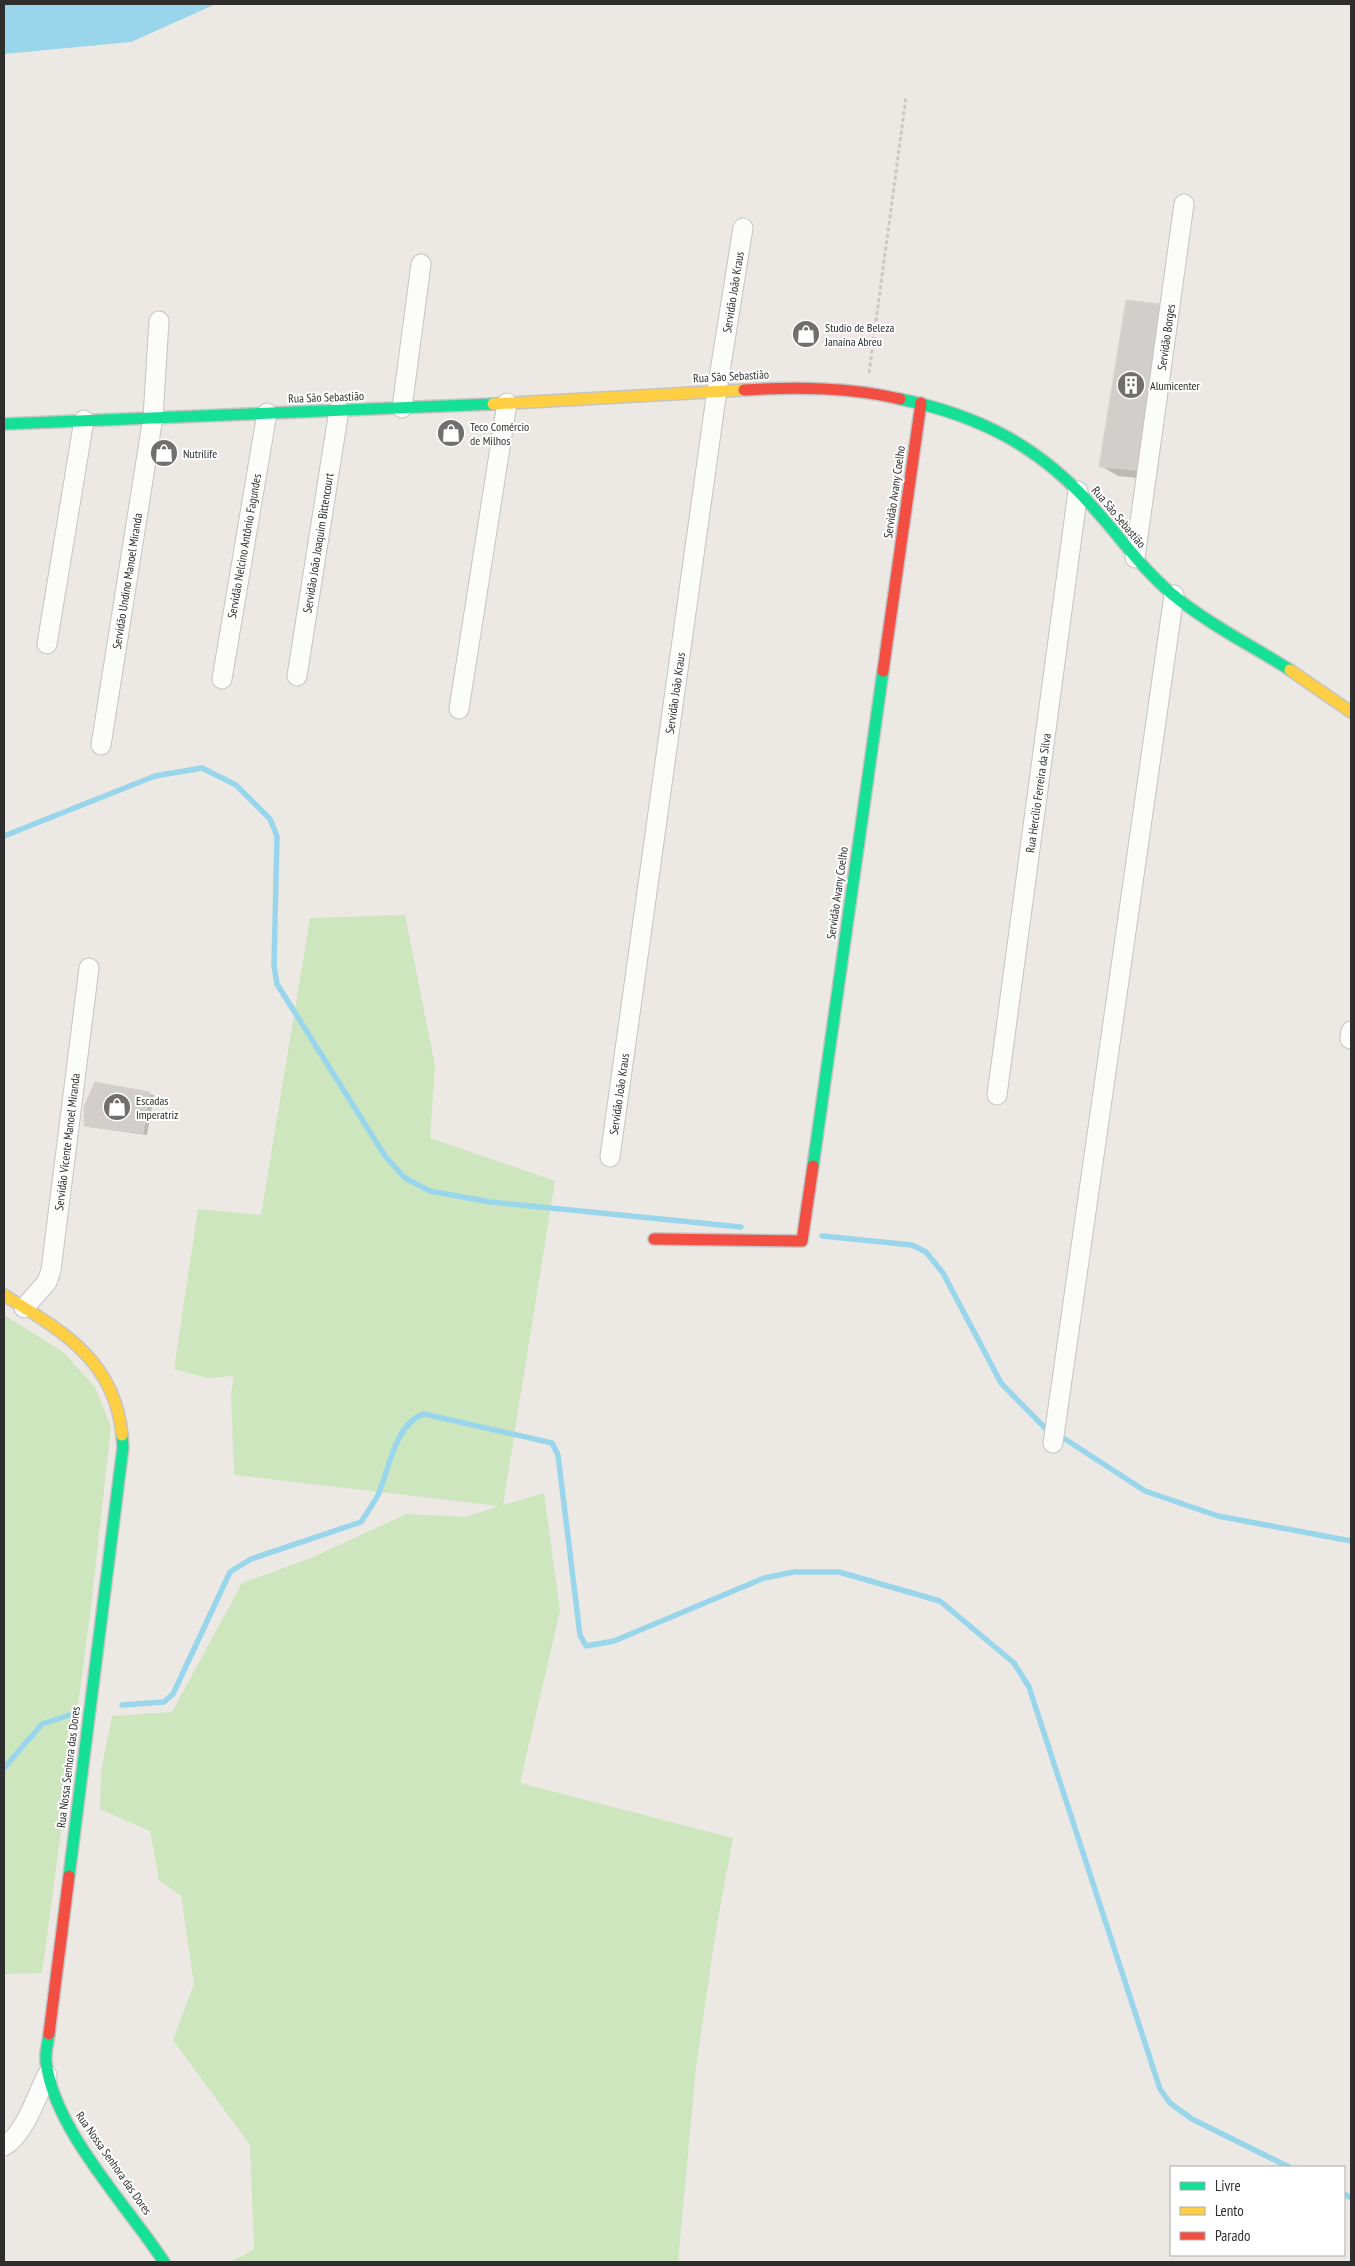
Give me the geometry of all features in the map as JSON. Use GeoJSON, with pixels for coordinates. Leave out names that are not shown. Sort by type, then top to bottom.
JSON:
{"type":"FeatureCollection","features":[{"type":"Feature","properties":{"kind":"street","name":"Servidão Borges"},"geometry":{"type":"LineString","coordinates":[[1135,558],[1184,204]]}},
{"type":"Feature","properties":{"kind":"street","name":"Servidão João Kraus"},"geometry":{"type":"LineString","coordinates":[[610,1158],[717,390],[743,228]]}},
{"type":"Feature","properties":{"kind":"street"},"geometry":{"type":"LineString","coordinates":[[402,408],[421,264]]}},
{"type":"Feature","properties":{"kind":"street","name":"Servidão Undino Manoel Miranda"},"geometry":{"type":"LineString","coordinates":[[101,745],[154,417],[159,321]]}},
{"type":"Feature","properties":{"kind":"street","name":"Rua São Sebastião"},"geometry":{"type":"LineString","coordinates":[[4,424],[507,403],[717,390],[811,388],[866,393],[921,403],[997,430],[1047,461],[1078,491],[1135,558],[1174,595],[1199,614],[1300,675],[1351,712]]}},
{"type":"Feature","properties":{"kind":"street"},"geometry":{"type":"LineString","coordinates":[[459,709],[507,403]]}},
{"type":"Feature","properties":{"kind":"street","name":"Servidão Avany Coelho"},"geometry":{"type":"LineString","coordinates":[[654,1239],[802,1241],[921,403]]}},
{"type":"Feature","properties":{"kind":"street","name":"Servidão João Joaquim Bittencourt"},"geometry":{"type":"LineString","coordinates":[[297,676],[339,410]]}},
{"type":"Feature","properties":{"kind":"street","name":"Servidão Nelcino Antônio Fagundes"},"geometry":{"type":"LineString","coordinates":[[222,679],[267,413]]}},
{"type":"Feature","properties":{"kind":"street"},"geometry":{"type":"LineString","coordinates":[[47,644],[84,420]]}},
{"type":"Feature","properties":{"kind":"street","name":"Rua Hercílio Ferreira da Silva"},"geometry":{"type":"LineString","coordinates":[[997,1096],[1078,491]]}},
{"type":"Feature","properties":{"kind":"street"},"geometry":{"type":"LineString","coordinates":[[1053,1443],[1174,595]]}},
{"type":"Feature","properties":{"kind":"street","name":"Servidão Vicente Manoel Miranda"},"geometry":{"type":"LineString","coordinates":[[24,1308],[47,1282],[50,1270],[89,968]]}},
{"type":"Feature","properties":{"kind":"street","name":"Rua Nossa Senhora das Dores"},"geometry":{"type":"LineString","coordinates":[[4,1295],[72,1340],[99,1367],[118,1402],[123,1431],[123,1447],[47,2045],[47,2075],[69,2125],[91,2158],[142,2226],[164,2262]]}},
{"type":"Feature","properties":{"kind":"street"},"geometry":{"type":"LineString","coordinates":[[4,2146],[10,2143],[19,2132],[47,2075]]}},
{"type":"Feature","properties":{"kind":"path"},"geometry":{"type":"LineString","coordinates":[[866,393],[906,97]]}},
{"type":"Feature","properties":{"kind":"green space"},"geometry":{"type":"Polygon","coordinates":[[[405,915],[435,1066],[430,1138],[555,1181],[503,1505],[544,1493],[560,1611],[520,1783],[733,1838],[717,1924],[696,2068],[678,2262],[230,2262],[254,2250],[250,2145],[173,2040],[194,1984],[181,1896],[159,1880],[150,1831],[100,1809],[101,1771],[112,1716],[172,1712],[242,1583],[311,1558],[406,1514],[466,1517],[499,1506],[234,1475],[231,1394],[234,1376],[207,1378],[174,1369],[198,1209],[261,1215],[310,918],[405,915]]]}},
{"type":"Feature","properties":{"kind":"green space"},"geometry":{"type":"Polygon","coordinates":[[[4,1315],[63,1352],[95,1387],[111,1427],[90,1615],[42,1973],[4,1974],[4,1315]]]}},
{"type":"Feature","properties":{"kind":"water"},"geometry":{"type":"Polygon","coordinates":[[[4,4],[216,4],[131,42],[4,54],[4,4]]]}},
{"type":"Feature","properties":{"kind":"building","name":"Alumicenter"},"geometry":{"type":"Polygon","coordinates":[[[1126,300],[1161,304],[1138,470],[1099,467],[1126,300]]]}},
{"type":"Feature","properties":{"kind":"building"},"geometry":{"type":"Polygon","coordinates":[[[95,1082],[150,1092],[143,1133],[84,1126],[84,1106],[95,1082]]]}},
{"type":"Feature","properties":{"kind":"waterway"},"geometry":{"type":"LineString","coordinates":[[4,836],[155,776],[202,768],[236,785],[270,819],[277,836],[274,966],[277,984],[385,1156],[405,1178],[430,1191],[490,1202],[741,1227]]}},
{"type":"Feature","properties":{"kind":"waterway"},"geometry":{"type":"LineString","coordinates":[[822,1236],[912,1245],[926,1252],[943,1273],[1001,1383],[1048,1431]]}},
{"type":"Feature","properties":{"kind":"waterway"},"geometry":{"type":"LineString","coordinates":[[122,1705],[164,1702],[173,1694],[230,1572],[251,1559],[361,1522],[378,1495],[400,1437],[414,1419],[424,1414],[552,1443],[558,1455],[580,1635],[586,1646],[614,1641],[764,1578],[794,1572],[839,1572],[940,1601],[1014,1663],[1029,1687],[1160,2089],[1170,2103],[1192,2119],[1287,2166]]}},
{"type":"Feature","properties":{"kind":"waterway"},"geometry":{"type":"LineString","coordinates":[[1065,1439],[1145,1491],[1218,1516],[1351,1541]]}},
{"type":"Feature","properties":{"kind":"waterway"},"geometry":{"type":"LineString","coordinates":[[4,1768],[42,1724],[79,1712]]}},
{"type":"Feature","properties":{"kind":"waterway"},"geometry":{"type":"LineString","coordinates":[[1345,2195],[1351,2198]]}},
{"type":"Feature","properties":{"kind":"traffic: fast"},"geometry":{"type":"LineString","coordinates":[[900,399],[955,414],[980,424],[1028,449],[1071,484],[1150,573],[1172,594],[1215,625],[1290,670]]}},
{"type":"Feature","properties":{"kind":"traffic: fast"},"geometry":{"type":"LineString","coordinates":[[4,424],[493,404]]}},
{"type":"Feature","properties":{"kind":"traffic: fast"},"geometry":{"type":"LineString","coordinates":[[813,1166],[883,671]]}},
{"type":"Feature","properties":{"kind":"traffic: fast"},"geometry":{"type":"LineString","coordinates":[[69,1876],[123,1447],[122,1435]]}},
{"type":"Feature","properties":{"kind":"traffic: fast"},"geometry":{"type":"LineString","coordinates":[[49,2034],[46,2061],[52,2087],[62,2113],[94,2166],[164,2262]]}},
{"type":"Feature","properties":{"kind":"traffic: slow"},"geometry":{"type":"LineString","coordinates":[[493,404],[744,390]]}},
{"type":"Feature","properties":{"kind":"traffic: slow"},"geometry":{"type":"LineString","coordinates":[[1290,670],[1351,712]]}},
{"type":"Feature","properties":{"kind":"traffic: slow"},"geometry":{"type":"LineString","coordinates":[[4,1295],[65,1335],[97,1367],[109,1387],[117,1409],[122,1435]]}},
{"type":"Feature","properties":{"kind":"traffic: jam"},"geometry":{"type":"LineString","coordinates":[[744,390],[783,388],[842,390],[900,399]]}},
{"type":"Feature","properties":{"kind":"traffic: jam"},"geometry":{"type":"LineString","coordinates":[[883,671],[921,403]]}},
{"type":"Feature","properties":{"kind":"traffic: jam"},"geometry":{"type":"LineString","coordinates":[[654,1239],[802,1241],[813,1166]]}},
{"type":"Feature","properties":{"kind":"traffic: jam"},"geometry":{"type":"LineString","coordinates":[[49,2034],[69,1876]]}},
{"type":"Feature","properties":{"kind":"place","name":"Studio de Beleza Janaína Abreu"},"geometry":{"type":"Point","coordinates":[806,334]}},
{"type":"Feature","properties":{"kind":"place","name":"Alumicenter"},"geometry":{"type":"Point","coordinates":[1131,385]}},
{"type":"Feature","properties":{"kind":"place","name":"Teco Comércio de Milhos"},"geometry":{"type":"Point","coordinates":[451,433]}},
{"type":"Feature","properties":{"kind":"place","name":"Nutrilife"},"geometry":{"type":"Point","coordinates":[164,453]}},
{"type":"Feature","properties":{"kind":"place","name":"Escadas Imperatriz"},"geometry":{"type":"Point","coordinates":[117,1107]}}]}
